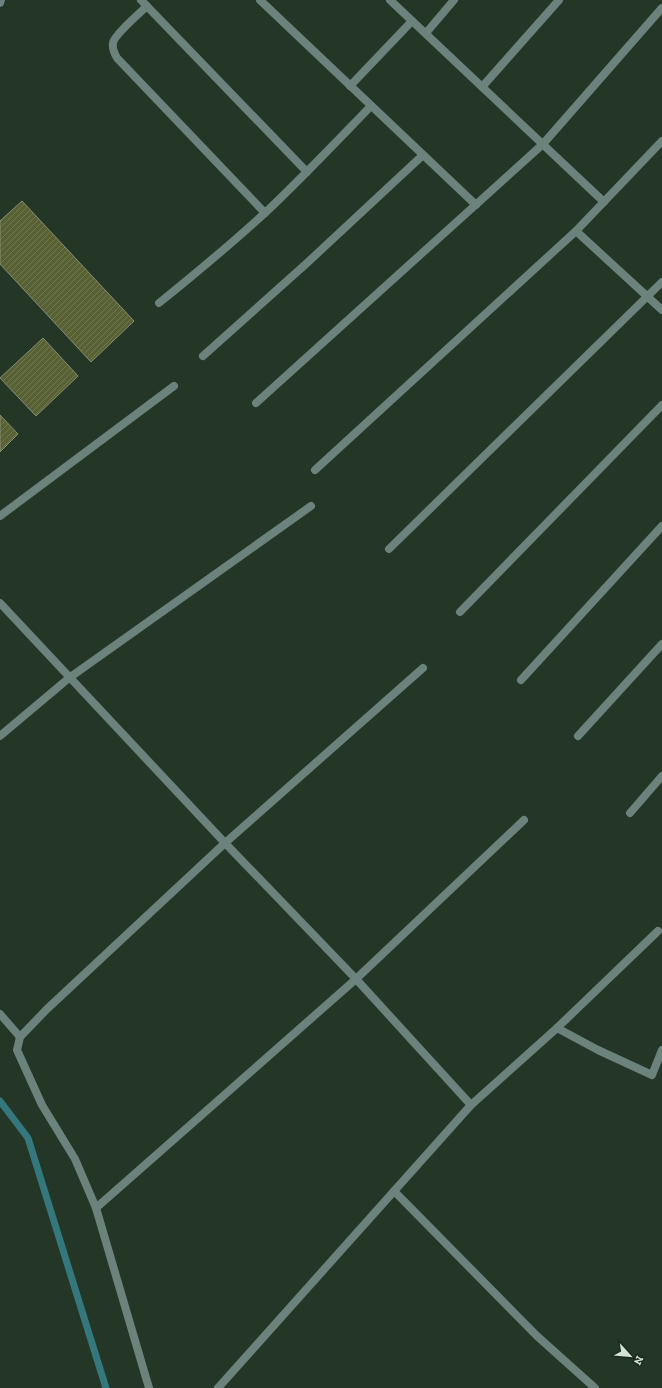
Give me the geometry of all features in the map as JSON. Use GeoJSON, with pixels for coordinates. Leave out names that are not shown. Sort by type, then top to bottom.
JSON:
{"type":"FeatureCollection","features":[{"type":"Feature","properties":{"kind":"street"},"geometry":{"type":"LineString","coordinates":[[141,0],[307,172]]}},
{"type":"Feature","properties":{"kind":"street"},"geometry":{"type":"LineString","coordinates":[[260,0],[476,205]]}},
{"type":"Feature","properties":{"kind":"street"},"geometry":{"type":"LineString","coordinates":[[390,0],[604,202]]}},
{"type":"Feature","properties":{"kind":"street"},"geometry":{"type":"LineString","coordinates":[[426,33],[454,0]]}},
{"type":"Feature","properties":{"kind":"street"},"geometry":{"type":"LineString","coordinates":[[482,86],[559,0]]}},
{"type":"Feature","properties":{"kind":"street"},"geometry":{"type":"LineString","coordinates":[[147,6],[117,35],[113,42],[112,49],[117,58],[264,213]]}},
{"type":"Feature","properties":{"kind":"street"},"geometry":{"type":"LineString","coordinates":[[256,403],[543,144],[662,8]]}},
{"type":"Feature","properties":{"kind":"street"},"geometry":{"type":"LineString","coordinates":[[350,86],[412,21]]}},
{"type":"Feature","properties":{"kind":"street"},"geometry":{"type":"LineString","coordinates":[[159,303],[205,266],[264,213],[307,172],[371,106]]}},
{"type":"Feature","properties":{"kind":"street"},"geometry":{"type":"LineString","coordinates":[[315,470],[576,231],[662,141]]}},
{"type":"Feature","properties":{"kind":"street"},"geometry":{"type":"LineString","coordinates":[[203,356],[307,263],[423,155]]}},
{"type":"Feature","properties":{"kind":"street"},"geometry":{"type":"LineString","coordinates":[[576,231],[662,310]]}},
{"type":"Feature","properties":{"kind":"street"},"geometry":{"type":"LineString","coordinates":[[389,549],[662,282]]}},
{"type":"Feature","properties":{"kind":"street"},"geometry":{"type":"LineString","coordinates":[[0,516],[174,386]]}},
{"type":"Feature","properties":{"kind":"street"},"geometry":{"type":"LineString","coordinates":[[460,612],[662,405]]}},
{"type":"Feature","properties":{"kind":"street"},"geometry":{"type":"LineString","coordinates":[[0,736],[69,678],[311,506]]}},
{"type":"Feature","properties":{"kind":"street"},"geometry":{"type":"LineString","coordinates":[[521,680],[662,526]]}},
{"type":"Feature","properties":{"kind":"street"},"geometry":{"type":"LineString","coordinates":[[0,603],[225,843],[356,979],[471,1105]]}},
{"type":"Feature","properties":{"kind":"street"},"geometry":{"type":"LineString","coordinates":[[578,736],[662,644]]}},
{"type":"Feature","properties":{"kind":"street"},"geometry":{"type":"LineString","coordinates":[[149,1388],[96,1208],[75,1159],[38,1098],[18,1050],[20,1037],[47,1009],[225,843],[423,668]]}},
{"type":"Feature","properties":{"kind":"street"},"geometry":{"type":"LineString","coordinates":[[630,813],[662,776]]}},
{"type":"Feature","properties":{"kind":"street"},"geometry":{"type":"LineString","coordinates":[[96,1208],[356,979],[524,820]]}},
{"type":"Feature","properties":{"kind":"street"},"geometry":{"type":"LineString","coordinates":[[218,1388],[471,1105],[557,1028],[658,931]]}},
{"type":"Feature","properties":{"kind":"street"},"geometry":{"type":"LineString","coordinates":[[0,1014],[20,1037]]}},
{"type":"Feature","properties":{"kind":"street"},"geometry":{"type":"LineString","coordinates":[[557,1028],[652,1076],[662,1050]]}},
{"type":"Feature","properties":{"kind":"street"},"geometry":{"type":"LineString","coordinates":[[394,1191],[537,1336],[595,1388]]}},
{"type":"Feature","properties":{"kind":"building"},"geometry":{"type":"Polygon","coordinates":[[[22,201],[134,321],[91,362],[0,264],[0,221],[22,201]]]}},
{"type":"Feature","properties":{"kind":"building"},"geometry":{"type":"Polygon","coordinates":[[[43,338],[78,376],[36,416],[0,378],[43,338]]]}},
{"type":"Feature","properties":{"kind":"building"},"geometry":{"type":"Polygon","coordinates":[[[0,415],[18,434],[0,452],[0,415]]]}},
{"type":"Feature","properties":{"kind":"waterway"},"geometry":{"type":"LineString","coordinates":[[0,1101],[28,1138],[106,1388]]}}]}
